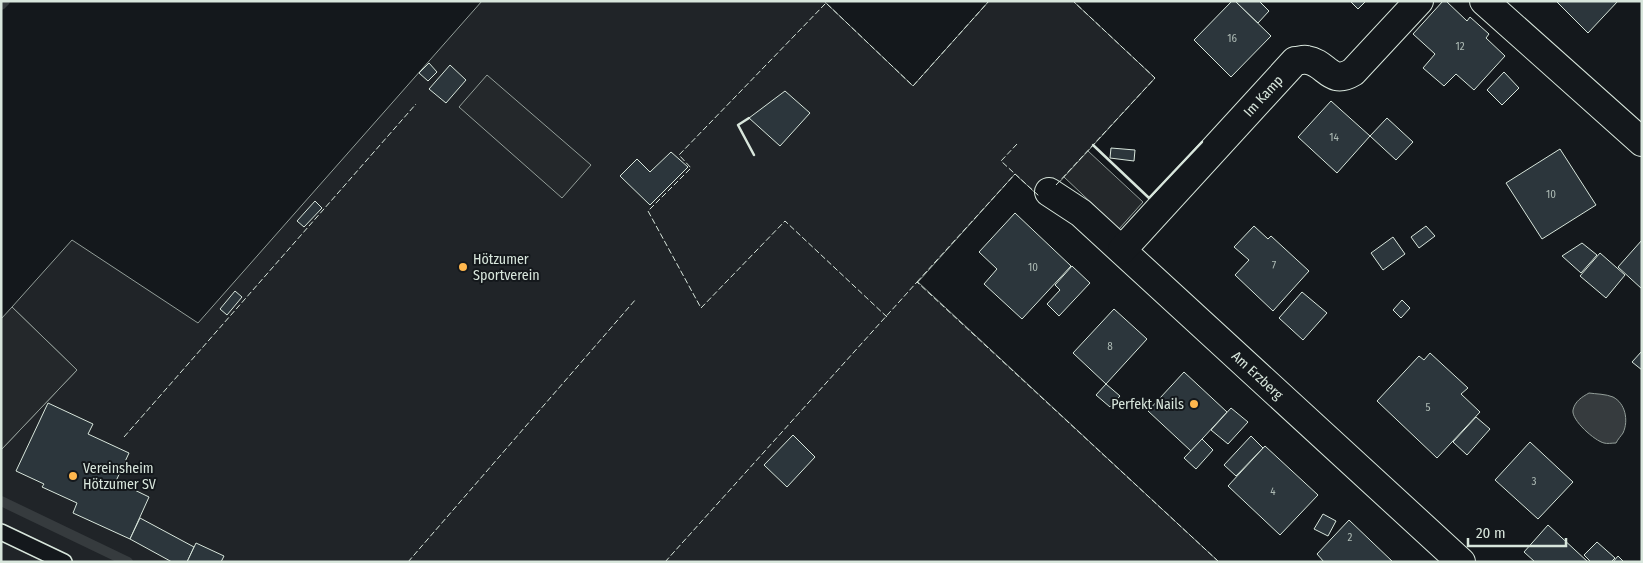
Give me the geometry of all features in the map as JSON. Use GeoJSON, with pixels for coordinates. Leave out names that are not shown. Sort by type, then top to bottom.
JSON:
{"type":"FeatureCollection","features":[{"type":"Feature","properties":{"kind":"street","name":"Im Kamp"},"geometry":{"type":"LineString","coordinates":[[1122,250],[1295,61],[1308,60],[1338,78],[1345,77],[1353,72],[1419,1]]}},
{"type":"Feature","properties":{"kind":"street"},"geometry":{"type":"LineString","coordinates":[[1484,1],[1642,142]]}},
{"type":"Feature","properties":{"kind":"street","name":"Am Erzberg"},"geometry":{"type":"LineString","coordinates":[[1049,192],[1081,213],[1461,562]]}},
{"type":"Feature","properties":{"kind":"lane"},"geometry":{"type":"LineString","coordinates":[[1,532],[64,562]]}},
{"type":"Feature","properties":{"kind":"shaded area"},"geometry":{"type":"Polygon","coordinates":[[[482,1],[824,1],[913,86],[989,1],[1073,1],[1155,78],[1043,200],[1015,174],[918,282],[1219,562],[1,562],[1,450],[77,370],[12,307],[72,240],[198,323],[482,1]]]}},
{"type":"Feature","properties":{"kind":"shaded area"},"geometry":{"type":"Polygon","coordinates":[[[487,75],[591,165],[562,198],[459,107],[487,75]]]}},
{"type":"Feature","properties":{"kind":"shaded area"},"geometry":{"type":"Polygon","coordinates":[[[1088,151],[1143,202],[1119,229],[1064,177],[1088,151]]]}},
{"type":"Feature","properties":{"kind":"shaded area"},"geometry":{"type":"Polygon","coordinates":[[[12,307],[77,370],[1,450],[1,319],[12,307]]]}},
{"type":"Feature","properties":{"kind":"shaded area"},"geometry":{"type":"Polygon","coordinates":[[[1589,393],[1613,397],[1623,408],[1626,417],[1625,428],[1616,443],[1600,441],[1584,430],[1573,414],[1575,404],[1589,393]]]}},
{"type":"Feature","properties":{"kind":"building"},"geometry":{"type":"Polygon","coordinates":[[[1232,1],[1235,1],[1271,36],[1231,77],[1194,40],[1232,1]]]}},
{"type":"Feature","properties":{"kind":"building"},"geometry":{"type":"Polygon","coordinates":[[[1235,1],[1259,1],[1269,11],[1258,23],[1235,1]]]}},
{"type":"Feature","properties":{"kind":"building"},"geometry":{"type":"Polygon","coordinates":[[[1350,1],[1366,1],[1358,9],[1350,1]]]}},
{"type":"Feature","properties":{"kind":"building"},"geometry":{"type":"Polygon","coordinates":[[[1443,1],[1446,1],[1467,21],[1470,17],[1489,34],[1486,38],[1505,56],[1474,90],[1456,74],[1444,86],[1423,68],[1435,54],[1413,34],[1443,1]]]}},
{"type":"Feature","properties":{"kind":"building"},"geometry":{"type":"Polygon","coordinates":[[[1556,1],[1618,1],[1588,33],[1556,1]]]}},
{"type":"Feature","properties":{"kind":"building"},"geometry":{"type":"Polygon","coordinates":[[[429,63],[437,72],[428,81],[419,73],[429,63]]]}},
{"type":"Feature","properties":{"kind":"building"},"geometry":{"type":"Polygon","coordinates":[[[450,65],[466,80],[446,103],[429,89],[450,65]]]}},
{"type":"Feature","properties":{"kind":"building"},"geometry":{"type":"Polygon","coordinates":[[[1504,72],[1519,88],[1502,105],[1487,90],[1504,72]]]}},
{"type":"Feature","properties":{"kind":"building"},"geometry":{"type":"Polygon","coordinates":[[[785,91],[810,113],[780,146],[749,118],[785,91]]]}},
{"type":"Feature","properties":{"kind":"building"},"geometry":{"type":"Polygon","coordinates":[[[1331,101],[1370,136],[1337,173],[1298,137],[1331,101]]]}},
{"type":"Feature","properties":{"kind":"building"},"geometry":{"type":"Polygon","coordinates":[[[1387,118],[1413,142],[1396,160],[1370,136],[1387,118]]]}},
{"type":"Feature","properties":{"kind":"building"},"geometry":{"type":"Polygon","coordinates":[[[1111,148],[1135,150],[1134,161],[1110,158],[1111,148]]]}},
{"type":"Feature","properties":{"kind":"building"},"geometry":{"type":"Polygon","coordinates":[[[1560,149],[1596,205],[1542,239],[1506,183],[1560,149]]]}},
{"type":"Feature","properties":{"kind":"building"},"geometry":{"type":"Polygon","coordinates":[[[671,152],[688,167],[650,205],[620,176],[637,159],[650,172],[671,152]]]}},
{"type":"Feature","properties":{"kind":"building"},"geometry":{"type":"Polygon","coordinates":[[[315,201],[322,208],[304,227],[297,221],[315,201]]]}},
{"type":"Feature","properties":{"kind":"building"},"geometry":{"type":"Polygon","coordinates":[[[1015,213],[1071,266],[1022,319],[984,284],[997,269],[979,252],[1015,213]]]}},
{"type":"Feature","properties":{"kind":"building"},"geometry":{"type":"Polygon","coordinates":[[[1254,226],[1268,239],[1271,236],[1309,271],[1273,311],[1235,275],[1249,260],[1234,247],[1254,226]]]}},
{"type":"Feature","properties":{"kind":"building"},"geometry":{"type":"Polygon","coordinates":[[[1426,226],[1435,236],[1419,248],[1411,237],[1426,226]]]}},
{"type":"Feature","properties":{"kind":"building"},"geometry":{"type":"Polygon","coordinates":[[[1393,237],[1405,254],[1383,270],[1371,253],[1393,237]]]}},
{"type":"Feature","properties":{"kind":"building"},"geometry":{"type":"Polygon","coordinates":[[[1642,240],[1642,289],[1618,267],[1642,240]]]}},
{"type":"Feature","properties":{"kind":"building"},"geometry":{"type":"Polygon","coordinates":[[[1582,243],[1597,255],[1581,273],[1562,256],[1582,243]]]}},
{"type":"Feature","properties":{"kind":"building"},"geometry":{"type":"Polygon","coordinates":[[[1600,253],[1625,275],[1606,298],[1580,276],[1600,253]]]}},
{"type":"Feature","properties":{"kind":"building"},"geometry":{"type":"Polygon","coordinates":[[[1072,266],[1090,283],[1059,316],[1047,304],[1060,290],[1055,285],[1072,266]]]}},
{"type":"Feature","properties":{"kind":"building"},"geometry":{"type":"Polygon","coordinates":[[[235,291],[242,297],[227,315],[220,309],[235,291]]]}},
{"type":"Feature","properties":{"kind":"building"},"geometry":{"type":"Polygon","coordinates":[[[1302,292],[1327,313],[1303,340],[1279,318],[1302,292]]]}},
{"type":"Feature","properties":{"kind":"building"},"geometry":{"type":"Polygon","coordinates":[[[1402,300],[1410,308],[1401,318],[1393,310],[1402,300]]]}},
{"type":"Feature","properties":{"kind":"building"},"geometry":{"type":"Polygon","coordinates":[[[1114,309],[1147,339],[1106,384],[1073,353],[1114,309]]]}},
{"type":"Feature","properties":{"kind":"building"},"geometry":{"type":"Polygon","coordinates":[[[1642,351],[1642,370],[1632,362],[1642,351]]]}},
{"type":"Feature","properties":{"kind":"building"},"geometry":{"type":"Polygon","coordinates":[[[1430,353],[1468,388],[1461,394],[1480,412],[1437,458],[1377,401],[1419,356],[1424,360],[1430,353]]]}},
{"type":"Feature","properties":{"kind":"building"},"geometry":{"type":"Polygon","coordinates":[[[1184,372],[1227,412],[1191,451],[1148,411],[1184,372]]]}},
{"type":"Feature","properties":{"kind":"building"},"geometry":{"type":"Polygon","coordinates":[[[1106,384],[1120,396],[1110,407],[1096,395],[1106,384]]]}},
{"type":"Feature","properties":{"kind":"building","name":"Vereinsheim Hötzumer SV"},"geometry":{"type":"Polygon","coordinates":[[[48,403],[93,424],[88,434],[129,453],[116,481],[149,497],[130,539],[73,513],[77,503],[42,487],[44,484],[16,471],[48,403]]]}},
{"type":"Feature","properties":{"kind":"building"},"geometry":{"type":"Polygon","coordinates":[[[1231,408],[1248,422],[1228,444],[1211,430],[1231,408]]]}},
{"type":"Feature","properties":{"kind":"building"},"geometry":{"type":"Polygon","coordinates":[[[1476,417],[1490,429],[1467,455],[1453,442],[1476,417]]]}},
{"type":"Feature","properties":{"kind":"building"},"geometry":{"type":"Polygon","coordinates":[[[793,435],[815,457],[787,487],[764,465],[793,435]]]}},
{"type":"Feature","properties":{"kind":"building"},"geometry":{"type":"Polygon","coordinates":[[[1251,436],[1263,448],[1236,476],[1224,465],[1251,436]]]}},
{"type":"Feature","properties":{"kind":"building"},"geometry":{"type":"Polygon","coordinates":[[[1202,439],[1213,450],[1196,469],[1184,458],[1202,439]]]}},
{"type":"Feature","properties":{"kind":"building"},"geometry":{"type":"Polygon","coordinates":[[[1530,442],[1573,482],[1538,519],[1495,480],[1530,442]]]}},
{"type":"Feature","properties":{"kind":"building"},"geometry":{"type":"Polygon","coordinates":[[[1265,446],[1318,495],[1280,535],[1228,486],[1265,446]]]}},
{"type":"Feature","properties":{"kind":"building"},"geometry":{"type":"Polygon","coordinates":[[[1323,514],[1336,521],[1328,536],[1314,529],[1323,514]]]}},
{"type":"Feature","properties":{"kind":"building"},"geometry":{"type":"Polygon","coordinates":[[[140,518],[194,547],[187,562],[172,562],[130,539],[140,518]]]}},
{"type":"Feature","properties":{"kind":"building"},"geometry":{"type":"Polygon","coordinates":[[[1349,520],[1393,562],[1324,562],[1317,554],[1349,520]]]}},
{"type":"Feature","properties":{"kind":"building"},"geometry":{"type":"Polygon","coordinates":[[[1548,525],[1588,562],[1535,562],[1524,552],[1548,525]]]}},
{"type":"Feature","properties":{"kind":"building"},"geometry":{"type":"Polygon","coordinates":[[[1597,542],[1615,558],[1611,562],[1591,562],[1584,555],[1597,542]]]}},
{"type":"Feature","properties":{"kind":"building"},"geometry":{"type":"Polygon","coordinates":[[[196,543],[224,556],[221,562],[187,562],[196,543]]]}},
{"type":"Feature","properties":{"kind":"building"},"geometry":{"type":"Polygon","coordinates":[[[1618,556],[1624,562],[1613,562],[1618,556]]]}},
{"type":"Feature","properties":{"kind":"waterway"},"geometry":{"type":"LineString","coordinates":[[1,5],[5,1]]}},
{"type":"Feature","properties":{"kind":"waterway"},"geometry":{"type":"LineString","coordinates":[[1,501],[128,562]]}},
{"type":"Feature","properties":{"kind":"fence"},"geometry":{"type":"LineString","coordinates":[[887,317],[785,221],[701,308],[648,211],[691,168],[679,155],[826,3],[913,86],[989,1]]}},
{"type":"Feature","properties":{"kind":"fence"},"geometry":{"type":"LineString","coordinates":[[1056,185],[1155,78],[1073,1]]}},
{"type":"Feature","properties":{"kind":"fence"},"geometry":{"type":"LineString","coordinates":[[124,437],[416,104]]}},
{"type":"Feature","properties":{"kind":"fence"},"geometry":{"type":"LineString","coordinates":[[1017,144],[1001,161],[1039,196]]}},
{"type":"Feature","properties":{"kind":"fence"},"geometry":{"type":"LineString","coordinates":[[917,282],[1015,174]]}},
{"type":"Feature","properties":{"kind":"fence"},"geometry":{"type":"LineString","coordinates":[[665,562],[917,282],[1219,562]]}},
{"type":"Feature","properties":{"kind":"fence"},"geometry":{"type":"LineString","coordinates":[[408,562],[636,299]]}},
{"type":"Feature","properties":{"kind":"wall"},"geometry":{"type":"LineString","coordinates":[[749,118],[738,125],[754,155]]}},
{"type":"Feature","properties":{"kind":"wall"},"geometry":{"type":"LineString","coordinates":[[1093,145],[1149,198],[1202,142]]}},
{"type":"Feature","properties":{"kind":"place","name":"Hötzumer Sportverein"},"geometry":{"type":"Point","coordinates":[463,267]}},
{"type":"Feature","properties":{"kind":"place","name":"Perfekt Nails"},"geometry":{"type":"Point","coordinates":[1194,404]}},
{"type":"Feature","properties":{"kind":"place","name":"Vereinsheim Hötzumer SV"},"geometry":{"type":"Point","coordinates":[73,476]}}]}
